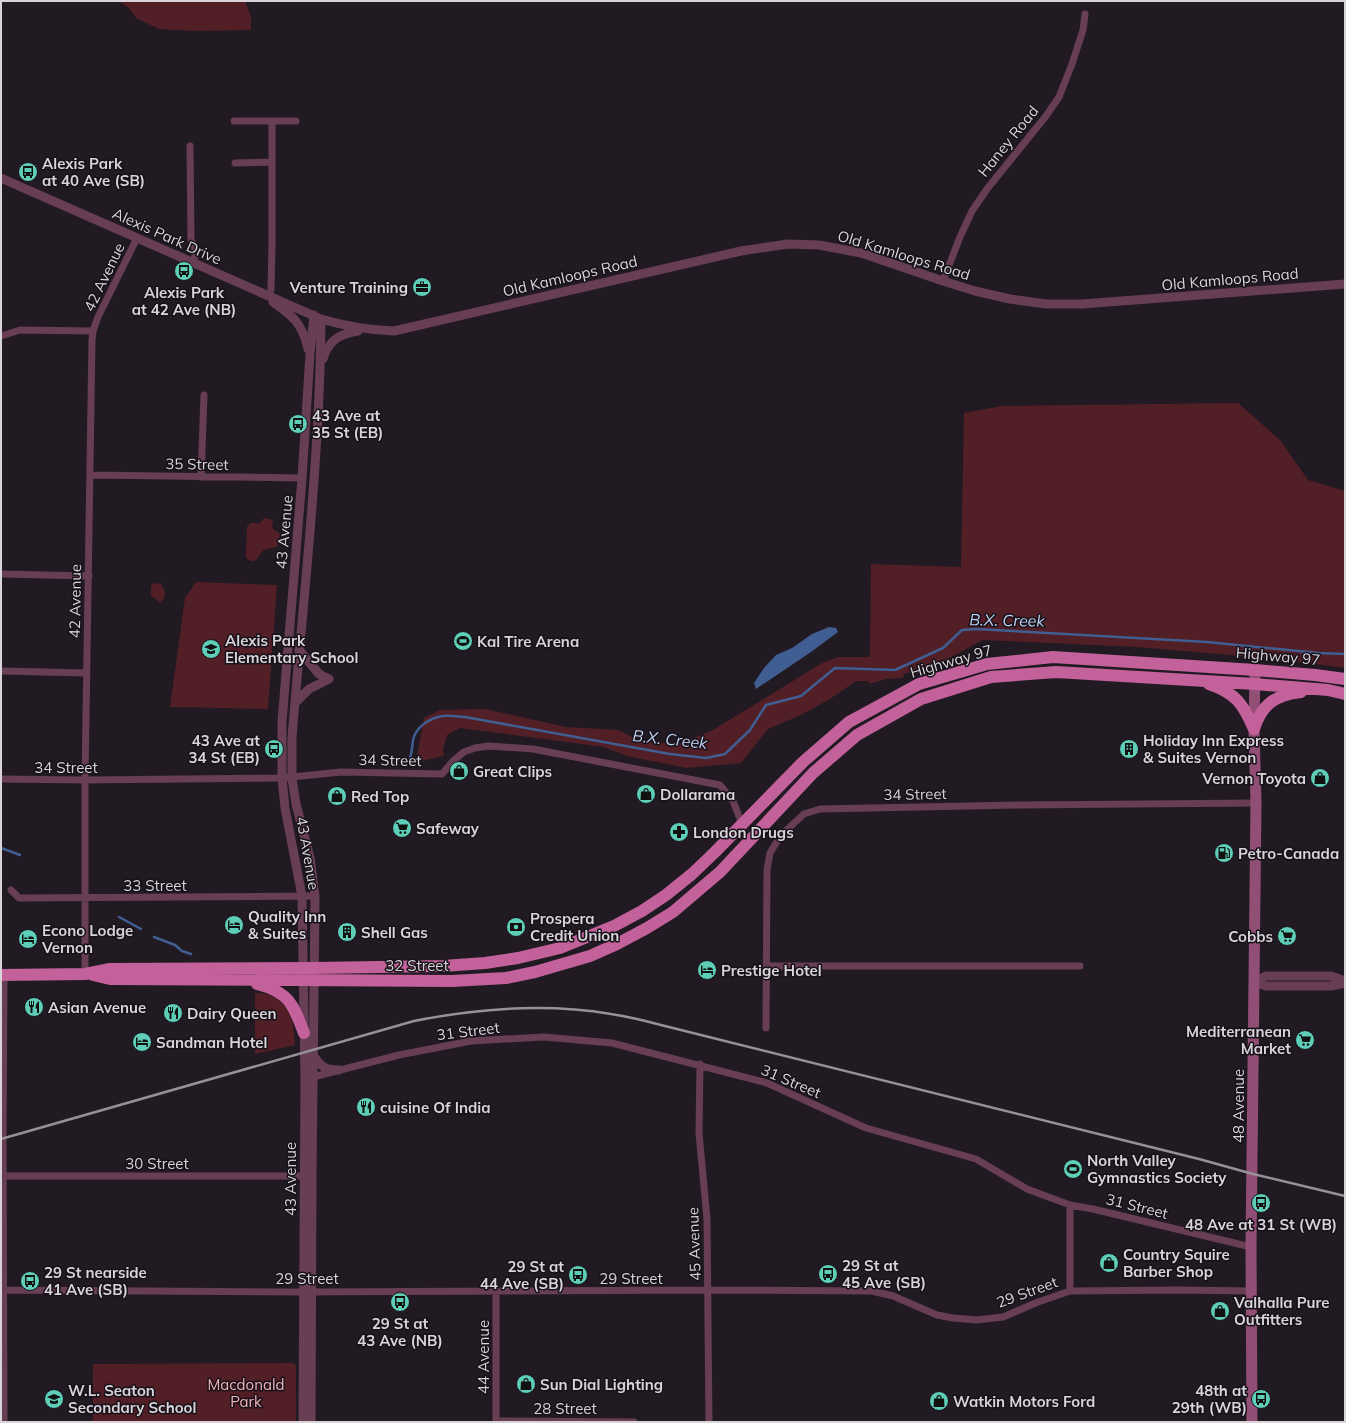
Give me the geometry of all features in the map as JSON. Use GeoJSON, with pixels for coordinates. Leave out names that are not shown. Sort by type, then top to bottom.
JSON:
{"type":"FeatureCollection","features":[{"type":"Feature","properties":{"kind":"highway","name":"Highway 97"},"geometry":{"type":"LineString","coordinates":[[666,895],[692,874],[804,762],[849,722],[920,684],[987,664],[1053,657],[1255,670],[1345,679]]}},
{"type":"Feature","properties":{"kind":"highway","name":"Highway 97"},"geometry":{"type":"LineString","coordinates":[[720,872],[813,772],[857,735],[921,699],[991,677],[1056,672],[1254,684],[1345,694]]}},
{"type":"Feature","properties":{"kind":"highway"},"geometry":{"type":"LineString","coordinates":[[1197,680],[1215,686],[1235,696],[1247,713],[1254,729]]}},
{"type":"Feature","properties":{"kind":"highway"},"geometry":{"type":"LineString","coordinates":[[1254,729],[1258,718],[1266,706],[1275,699],[1297,692],[1318,690]]}},
{"type":"Feature","properties":{"kind":"highway","name":"32 Street"},"geometry":{"type":"LineString","coordinates":[[86,974],[110,979],[238,979],[485,963],[518,958],[590,956],[617,944],[673,912],[720,872]]}},
{"type":"Feature","properties":{"kind":"highway","name":"32 Street"},"geometry":{"type":"LineString","coordinates":[[3,975],[86,974],[110,969],[309,974],[452,981],[506,978],[528,974],[562,956],[588,938],[642,911],[666,895]]}},
{"type":"Feature","properties":{"kind":"highway"},"geometry":{"type":"LineString","coordinates":[[238,979],[270,987],[278,991],[293,1007],[304,1034]]}},
{"type":"Feature","properties":{"kind":"main road","name":"48 Avenue"},"geometry":{"type":"LineString","coordinates":[[1252,1422],[1251,1247],[1256,803],[1254,729],[1255,670]]}},
{"type":"Feature","properties":{"kind":"street","name":"Haney Road"},"geometry":{"type":"LineString","coordinates":[[943,281],[960,236],[972,211],[987,189],[1032,134],[1058,96],[1072,64],[1083,30],[1084,14]]}},
{"type":"Feature","properties":{"kind":"street"},"geometry":{"type":"LineString","coordinates":[[234,121],[296,121]]}},
{"type":"Feature","properties":{"kind":"street"},"geometry":{"type":"LineString","coordinates":[[269,296],[271,289],[272,244],[272,121]]}},
{"type":"Feature","properties":{"kind":"street"},"geometry":{"type":"LineString","coordinates":[[190,146],[191,239],[196,252],[193,263]]}},
{"type":"Feature","properties":{"kind":"street"},"geometry":{"type":"LineString","coordinates":[[235,162],[272,162]]}},
{"type":"Feature","properties":{"kind":"street","name":"Alexis Park Drive"},"geometry":{"type":"LineString","coordinates":[[1,178],[317,317]]}},
{"type":"Feature","properties":{"kind":"street","name":"42 Avenue"},"geometry":{"type":"LineString","coordinates":[[86,974],[86,673],[93,331],[98,317],[137,238]]}},
{"type":"Feature","properties":{"kind":"street","name":"Old Kamloops Road"},"geometry":{"type":"LineString","coordinates":[[317,317],[342,325],[366,330],[394,331],[741,251],[788,244],[819,245],[861,253],[975,291],[1010,299],[1046,304],[1082,304],[1345,284]]}},
{"type":"Feature","properties":{"kind":"street"},"geometry":{"type":"LineString","coordinates":[[260,293],[291,315],[301,327],[310,354]]}},
{"type":"Feature","properties":{"kind":"street","name":"43 Avenue"},"geometry":{"type":"LineString","coordinates":[[309,1078],[313,1055],[309,974],[302,896],[285,808],[282,778],[282,722],[302,478],[310,354],[317,317]]}},
{"type":"Feature","properties":{"kind":"street","name":"43 Avenue"},"geometry":{"type":"LineString","coordinates":[[311,1422],[308,1292],[309,1078],[304,1034],[315,896],[310,858],[296,804],[292,778],[292,738],[314,483],[321,365],[317,317]]}},
{"type":"Feature","properties":{"kind":"street"},"geometry":{"type":"LineString","coordinates":[[1,336],[20,330],[93,331]]}},
{"type":"Feature","properties":{"kind":"street"},"geometry":{"type":"LineString","coordinates":[[321,365],[326,350],[340,335],[347,332],[366,330]]}},
{"type":"Feature","properties":{"kind":"street"},"geometry":{"type":"LineString","coordinates":[[201,477],[204,395]]}},
{"type":"Feature","properties":{"kind":"street","name":"35 Street"},"geometry":{"type":"LineString","coordinates":[[90,475],[302,478]]}},
{"type":"Feature","properties":{"kind":"street"},"geometry":{"type":"LineString","coordinates":[[1,574],[89,576]]}},
{"type":"Feature","properties":{"kind":"street"},"geometry":{"type":"LineString","coordinates":[[295,703],[309,690],[329,679],[319,674],[299,650]]}},
{"type":"Feature","properties":{"kind":"street"},"geometry":{"type":"LineString","coordinates":[[1,671],[86,673]]}},
{"type":"Feature","properties":{"kind":"street","name":"34 Street"},"geometry":{"type":"LineString","coordinates":[[1,779],[85,780],[292,778],[341,772],[442,774],[453,761],[464,752],[475,748],[488,746],[533,749],[720,785],[733,801],[742,824]]}},
{"type":"Feature","properties":{"kind":"street","name":"34 Street"},"geometry":{"type":"LineString","coordinates":[[766,1028],[766,870],[770,853],[781,835],[804,814],[820,809],[998,805],[1256,803]]}},
{"type":"Feature","properties":{"kind":"street","name":"33 Street"},"geometry":{"type":"LineString","coordinates":[[11,890],[19,898],[315,896]]}},
{"type":"Feature","properties":{"kind":"street"},"geometry":{"type":"LineString","coordinates":[[766,966],[1080,966]]}},
{"type":"Feature","properties":{"kind":"street"},"geometry":{"type":"LineString","coordinates":[[3,975],[2,1403],[4,1422]]}},
{"type":"Feature","properties":{"kind":"street"},"geometry":{"type":"LineString","coordinates":[[1254,982],[1266,986],[1331,986],[1345,982]]}},
{"type":"Feature","properties":{"kind":"street","name":"31 Street"},"geometry":{"type":"LineString","coordinates":[[309,1078],[399,1055],[471,1041],[544,1037],[612,1043],[767,1082],[866,1128],[976,1159],[1027,1189],[1070,1205],[1093,1209],[1251,1247]]}},
{"type":"Feature","properties":{"kind":"street"},"geometry":{"type":"LineString","coordinates":[[313,1055],[322,1067],[328,1070],[339,1070]]}},
{"type":"Feature","properties":{"kind":"street","name":"45 Avenue"},"geometry":{"type":"LineString","coordinates":[[700,1064],[700,1133],[707,1219],[709,1290],[709,1422]]}},
{"type":"Feature","properties":{"kind":"street","name":"30 Street"},"geometry":{"type":"LineString","coordinates":[[3,1176],[308,1176]]}},
{"type":"Feature","properties":{"kind":"street"},"geometry":{"type":"LineString","coordinates":[[1070,1205],[1070,1291]]}},
{"type":"Feature","properties":{"kind":"street","name":"29 Street"},"geometry":{"type":"LineString","coordinates":[[2,1290],[308,1292],[709,1290],[872,1291],[893,1296],[937,1315],[977,1320],[1003,1317],[1038,1302],[1070,1291],[1184,1290],[1252,1292]]}},
{"type":"Feature","properties":{"kind":"street","name":"43 Avenue"},"geometry":{"type":"LineString","coordinates":[[303,1422],[308,1292]]}},
{"type":"Feature","properties":{"kind":"street","name":"44 Avenue"},"geometry":{"type":"LineString","coordinates":[[496,1292],[496,1422]]}},
{"type":"Feature","properties":{"kind":"street","name":"28 Street"},"geometry":{"type":"LineString","coordinates":[[496,1422],[634,1422]]}},
{"type":"Feature","properties":{"kind":"green space"},"geometry":{"type":"Polygon","coordinates":[[[118,1],[245,1],[251,17],[251,30],[194,31],[159,29],[136,18],[128,7],[118,1]]]}},
{"type":"Feature","properties":{"kind":"green space"},"geometry":{"type":"Polygon","coordinates":[[[1238,403],[1280,440],[1308,480],[1345,491],[1345,668],[1285,660],[1137,647],[983,640],[940,663],[904,674],[903,678],[886,679],[869,684],[869,681],[856,681],[830,699],[801,715],[768,729],[741,763],[687,768],[627,756],[604,747],[460,728],[447,735],[443,749],[444,756],[416,762],[424,718],[440,710],[485,709],[566,727],[619,730],[641,742],[682,743],[713,730],[822,663],[838,657],[870,657],[871,564],[961,567],[964,413],[1002,406],[1238,403]]]}},
{"type":"Feature","properties":{"kind":"green space"},"geometry":{"type":"Polygon","coordinates":[[[264,518],[273,520],[272,527],[280,534],[277,547],[264,550],[255,561],[253,561],[246,558],[247,527],[252,523],[259,524],[264,518]]]}},
{"type":"Feature","properties":{"kind":"green space"},"geometry":{"type":"Polygon","coordinates":[[[196,582],[277,585],[268,709],[170,707],[185,598],[196,582]]]}},
{"type":"Feature","properties":{"kind":"green space"},"geometry":{"type":"Polygon","coordinates":[[[157,583],[161,584],[165,592],[164,599],[160,602],[151,596],[151,586],[157,583]]]}},
{"type":"Feature","properties":{"kind":"green space"},"geometry":{"type":"Polygon","coordinates":[[[255,993],[275,997],[287,1009],[293,1025],[295,1045],[255,1054],[255,993]]]}},
{"type":"Feature","properties":{"kind":"green space","name":"Macdonald Park"},"geometry":{"type":"Polygon","coordinates":[[[292,1363],[296,1365],[296,1422],[93,1422],[93,1364],[292,1363]]]}},
{"type":"Feature","properties":{"kind":"water"},"geometry":{"type":"Polygon","coordinates":[[[829,627],[836,628],[838,632],[756,689],[754,683],[764,668],[776,655],[792,648],[812,634],[829,627]]]}},
{"type":"Feature","properties":{"kind":"waterway","name":"B.X. Creek"},"geometry":{"type":"LineString","coordinates":[[409,761],[413,740],[420,727],[428,721],[445,716],[465,717],[670,754],[706,758],[725,754],[750,730],[766,705],[801,696],[835,668],[895,670],[943,648],[962,630],[976,629],[1207,642],[1319,653],[1345,654]]}},
{"type":"Feature","properties":{"kind":"waterway","name":"B.X. Creek"},"geometry":{"type":"LineString","coordinates":[[1,848],[20,855]]}},
{"type":"Feature","properties":{"kind":"waterway","name":"B.X. Creek"},"geometry":{"type":"LineString","coordinates":[[119,917],[141,929]]}},
{"type":"Feature","properties":{"kind":"waterway","name":"B.X. Creek"},"geometry":{"type":"LineString","coordinates":[[154,937],[175,945],[182,951],[191,954]]}},
{"type":"Feature","properties":{"kind":"railway"},"geometry":{"type":"LineString","coordinates":[[1,1139],[414,1021],[487,1010],[512,1008],[562,1009],[611,1014],[642,1020],[1345,1196]]}},
{"type":"Feature","properties":{"kind":"place","name":"Alexis Park at 40 Ave (SB)"},"geometry":{"type":"Point","coordinates":[28,172]}},
{"type":"Feature","properties":{"kind":"place","name":"Alexis Park at 42 Ave (NB)"},"geometry":{"type":"Point","coordinates":[184,271]}},
{"type":"Feature","properties":{"kind":"place","name":"Venture Training"},"geometry":{"type":"Point","coordinates":[422,287]}},
{"type":"Feature","properties":{"kind":"place","name":"43 Ave at 35 St (EB)"},"geometry":{"type":"Point","coordinates":[298,424]}},
{"type":"Feature","properties":{"kind":"place","name":"Kal Tire Arena"},"geometry":{"type":"Point","coordinates":[463,641]}},
{"type":"Feature","properties":{"kind":"place","name":"Alexis Park Elementary School"},"geometry":{"type":"Point","coordinates":[211,649]}},
{"type":"Feature","properties":{"kind":"place","name":"43 Ave at 34 St (EB)"},"geometry":{"type":"Point","coordinates":[274,749]}},
{"type":"Feature","properties":{"kind":"place","name":"Holiday Inn Express & Suites Vernon"},"geometry":{"type":"Point","coordinates":[1129,749]}},
{"type":"Feature","properties":{"kind":"place","name":"Great Clips"},"geometry":{"type":"Point","coordinates":[459,771]}},
{"type":"Feature","properties":{"kind":"place","name":"Vernon Toyota"},"geometry":{"type":"Point","coordinates":[1320,778]}},
{"type":"Feature","properties":{"kind":"place","name":"Dollarama"},"geometry":{"type":"Point","coordinates":[646,794]}},
{"type":"Feature","properties":{"kind":"place","name":"Red Top"},"geometry":{"type":"Point","coordinates":[337,796]}},
{"type":"Feature","properties":{"kind":"place","name":"Safeway"},"geometry":{"type":"Point","coordinates":[402,828]}},
{"type":"Feature","properties":{"kind":"place","name":"London Drugs"},"geometry":{"type":"Point","coordinates":[679,832]}},
{"type":"Feature","properties":{"kind":"place","name":"Petro-Canada"},"geometry":{"type":"Point","coordinates":[1224,853]}},
{"type":"Feature","properties":{"kind":"place","name":"Quality Inn & Suites"},"geometry":{"type":"Point","coordinates":[234,925]}},
{"type":"Feature","properties":{"kind":"place","name":"Prospera Credit Union"},"geometry":{"type":"Point","coordinates":[516,927]}},
{"type":"Feature","properties":{"kind":"place","name":"Shell Gas"},"geometry":{"type":"Point","coordinates":[347,932]}},
{"type":"Feature","properties":{"kind":"place","name":"Cobbs"},"geometry":{"type":"Point","coordinates":[1287,936]}},
{"type":"Feature","properties":{"kind":"place","name":"Econo Lodge Vernon"},"geometry":{"type":"Point","coordinates":[28,939]}},
{"type":"Feature","properties":{"kind":"place","name":"Prestige Hotel"},"geometry":{"type":"Point","coordinates":[707,970]}},
{"type":"Feature","properties":{"kind":"place","name":"Asian Avenue"},"geometry":{"type":"Point","coordinates":[34,1007]}},
{"type":"Feature","properties":{"kind":"place","name":"Dairy Queen"},"geometry":{"type":"Point","coordinates":[173,1013]}},
{"type":"Feature","properties":{"kind":"place","name":"Mediterranean Market"},"geometry":{"type":"Point","coordinates":[1305,1040]}},
{"type":"Feature","properties":{"kind":"place","name":"Sandman Hotel"},"geometry":{"type":"Point","coordinates":[142,1042]}},
{"type":"Feature","properties":{"kind":"place","name":"cuisine Of India"},"geometry":{"type":"Point","coordinates":[366,1107]}},
{"type":"Feature","properties":{"kind":"place","name":"North Valley Gymnastics Society"},"geometry":{"type":"Point","coordinates":[1073,1169]}},
{"type":"Feature","properties":{"kind":"place","name":"48 Ave at 31 St (WB)"},"geometry":{"type":"Point","coordinates":[1261,1203]}},
{"type":"Feature","properties":{"kind":"place","name":"Country Squire Barber Shop"},"geometry":{"type":"Point","coordinates":[1109,1263]}},
{"type":"Feature","properties":{"kind":"place","name":"29 St at 45 Ave (SB)"},"geometry":{"type":"Point","coordinates":[828,1274]}},
{"type":"Feature","properties":{"kind":"place","name":"29 St at 44 Ave (SB)"},"geometry":{"type":"Point","coordinates":[578,1275]}},
{"type":"Feature","properties":{"kind":"place","name":"29 St nearside 41 Ave (SB)"},"geometry":{"type":"Point","coordinates":[30,1281]}},
{"type":"Feature","properties":{"kind":"place","name":"29 St at 43 Ave (NB)"},"geometry":{"type":"Point","coordinates":[400,1302]}},
{"type":"Feature","properties":{"kind":"place","name":"Valhalla Pure Outfitters"},"geometry":{"type":"Point","coordinates":[1220,1311]}},
{"type":"Feature","properties":{"kind":"place","name":"Sun Dial Lighting"},"geometry":{"type":"Point","coordinates":[526,1384]}},
{"type":"Feature","properties":{"kind":"place","name":"W.L. Seaton Secondary School"},"geometry":{"type":"Point","coordinates":[54,1399]}},
{"type":"Feature","properties":{"kind":"place","name":"48th at 29th (WB)"},"geometry":{"type":"Point","coordinates":[1261,1399]}},
{"type":"Feature","properties":{"kind":"place","name":"Watkin Motors Ford"},"geometry":{"type":"Point","coordinates":[939,1401]}}]}
